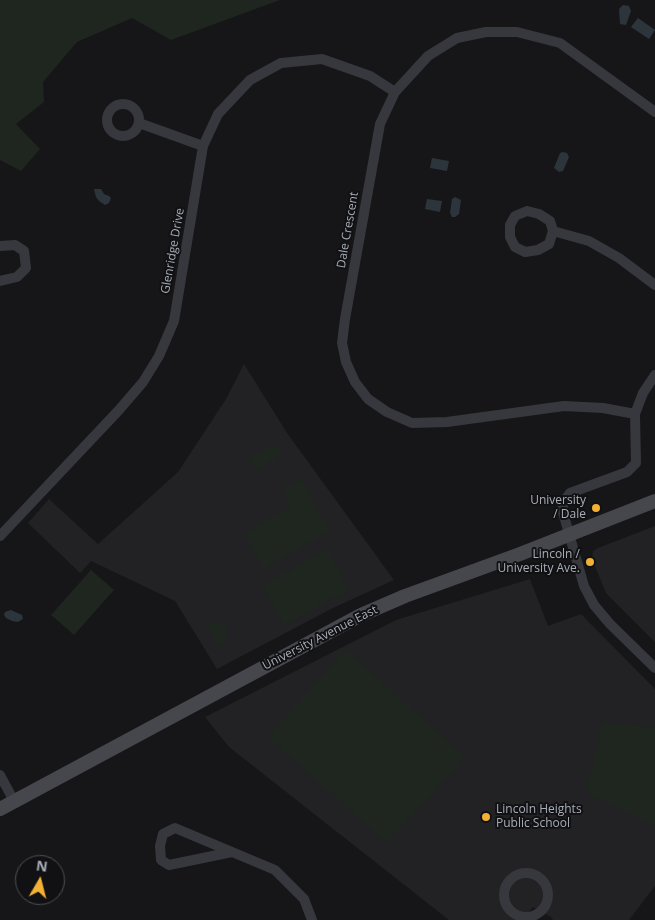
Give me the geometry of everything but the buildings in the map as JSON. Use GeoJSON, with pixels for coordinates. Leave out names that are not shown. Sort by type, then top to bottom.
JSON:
{"type":"FeatureCollection","features":[{"type":"Feature","properties":{"kind":"main road","name":"University Avenue East"},"geometry":{"type":"LineString","coordinates":[[0,809],[361,615],[405,596],[655,501]]}},
{"type":"Feature","properties":{"kind":"street","name":"Dale Crescent"},"geometry":{"type":"LineString","coordinates":[[635,414],[602,408],[564,406],[448,422],[412,423],[387,412],[368,399],[355,382],[346,362],[342,343],[380,124],[395,92],[428,56],[457,38],[486,32],[517,32],[560,43],[655,112]]}},
{"type":"Feature","properties":{"kind":"street","name":"Glenridge Drive"},"geometry":{"type":"LineString","coordinates":[[0,536],[119,410],[143,382],[159,356],[174,321],[203,146],[218,114],[224,107],[250,80],[281,63],[322,59],[370,76],[395,92]]}},
{"type":"Feature","properties":{"kind":"street"},"geometry":{"type":"LineString","coordinates":[[139,122],[203,146]]}},
{"type":"Feature","properties":{"kind":"street"},"geometry":{"type":"LineString","coordinates":[[527,211],[539,214],[550,221],[553,231],[549,244],[538,250],[525,252],[515,246],[510,237],[510,225],[516,216],[527,211]]}},
{"type":"Feature","properties":{"kind":"street"},"geometry":{"type":"LineString","coordinates":[[553,231],[589,241],[619,258],[655,285]]}},
{"type":"Feature","properties":{"kind":"street"},"geometry":{"type":"LineString","coordinates":[[0,246],[16,245],[24,251],[26,268],[17,277],[0,281]]}},
{"type":"Feature","properties":{"kind":"street"},"geometry":{"type":"LineString","coordinates":[[655,375],[643,393],[635,414],[636,463],[627,472],[570,494],[564,500],[562,509],[584,586],[594,605],[610,624],[655,668]]}},
{"type":"Feature","properties":{"kind":"street"},"geometry":{"type":"LineString","coordinates":[[0,776],[14,801]]}},
{"type":"Feature","properties":{"kind":"street"},"geometry":{"type":"LineString","coordinates":[[232,852],[169,866],[161,860],[160,846],[163,834],[176,828],[275,870],[304,899],[312,920]]}},
{"type":"Feature","properties":{"kind":"street"},"geometry":{"type":"LineString","coordinates":[[518,875],[536,876],[547,890],[548,896],[544,907],[530,918],[515,914],[507,906],[505,900],[508,883],[518,875]]}},
{"type":"Feature","properties":{"kind":"shaded area"},"geometry":{"type":"Polygon","coordinates":[[[0,0],[280,0],[171,40],[132,18],[77,42],[43,82],[44,102],[16,124],[40,149],[21,171],[0,160],[0,0]]]}},
{"type":"Feature","properties":{"kind":"shaded area"},"geometry":{"type":"Polygon","coordinates":[[[623,5],[629,6],[631,11],[626,25],[620,24],[619,9],[623,5]]]}},
{"type":"Feature","properties":{"kind":"shaded area"},"geometry":{"type":"Polygon","coordinates":[[[638,18],[655,30],[649,39],[631,27],[638,18]]]}},
{"type":"Feature","properties":{"kind":"shaded area"},"geometry":{"type":"Polygon","coordinates":[[[560,153],[567,153],[569,157],[563,171],[559,172],[554,168],[560,153]]]}},
{"type":"Feature","properties":{"kind":"shaded area"},"geometry":{"type":"Polygon","coordinates":[[[432,158],[449,161],[447,171],[430,168],[432,158]]]}},
{"type":"Feature","properties":{"kind":"shaded area"},"geometry":{"type":"Polygon","coordinates":[[[94,189],[101,189],[104,194],[109,196],[111,198],[109,203],[105,205],[99,201],[94,189]]]}},
{"type":"Feature","properties":{"kind":"shaded area"},"geometry":{"type":"Polygon","coordinates":[[[455,197],[461,200],[459,214],[452,217],[450,213],[452,199],[455,197]]]}},
{"type":"Feature","properties":{"kind":"shaded area"},"geometry":{"type":"Polygon","coordinates":[[[427,199],[442,201],[440,212],[425,209],[427,199]]]}},
{"type":"Feature","properties":{"kind":"shaded area"},"geometry":{"type":"Polygon","coordinates":[[[244,364],[287,433],[394,580],[333,608],[217,669],[175,601],[91,561],[80,573],[28,523],[49,499],[98,544],[178,472],[226,399],[244,364]]]}},
{"type":"Feature","properties":{"kind":"shaded area"},"geometry":{"type":"Polygon","coordinates":[[[275,444],[282,455],[256,470],[249,459],[275,444]]]}},
{"type":"Feature","properties":{"kind":"shaded area"},"geometry":{"type":"Polygon","coordinates":[[[301,479],[330,531],[264,568],[245,534],[291,506],[283,490],[301,479]]]}},
{"type":"Feature","properties":{"kind":"shaded area"},"geometry":{"type":"Polygon","coordinates":[[[655,526],[655,642],[606,593],[592,559],[593,551],[598,548],[655,526]]]}},
{"type":"Feature","properties":{"kind":"shaded area"},"geometry":{"type":"Polygon","coordinates":[[[327,550],[349,590],[284,625],[263,585],[327,550]]]}},
{"type":"Feature","properties":{"kind":"shaded area"},"geometry":{"type":"Polygon","coordinates":[[[91,570],[114,590],[74,635],[51,615],[91,570]]]}},
{"type":"Feature","properties":{"kind":"shaded area","name":"Lincoln Heights Public School"},"geometry":{"type":"Polygon","coordinates":[[[530,579],[548,626],[581,614],[655,689],[655,886],[629,920],[553,920],[533,907],[522,920],[449,920],[229,747],[205,717],[396,620],[530,579]]]}},
{"type":"Feature","properties":{"kind":"shaded area"},"geometry":{"type":"Polygon","coordinates":[[[11,610],[22,615],[23,619],[18,622],[6,618],[5,612],[11,610]]]}},
{"type":"Feature","properties":{"kind":"shaded area"},"geometry":{"type":"Polygon","coordinates":[[[217,622],[226,626],[227,635],[224,642],[218,644],[208,626],[217,622]]]}},
{"type":"Feature","properties":{"kind":"shaded area"},"geometry":{"type":"Polygon","coordinates":[[[346,650],[465,757],[387,843],[268,737],[346,650]]]}},
{"type":"Feature","properties":{"kind":"shaded area"},"geometry":{"type":"Polygon","coordinates":[[[602,722],[655,727],[655,826],[607,802],[591,798],[586,784],[590,776],[602,722]]]}},
{"type":"Feature","properties":{"kind":"place","name":"University / Dale"},"geometry":{"type":"Point","coordinates":[596,508]}},
{"type":"Feature","properties":{"kind":"place","name":"Lincoln / University Ave."},"geometry":{"type":"Point","coordinates":[590,562]}},
{"type":"Feature","properties":{"kind":"place","name":"Lincoln Heights Public School"},"geometry":{"type":"Point","coordinates":[486,817]}}]}
